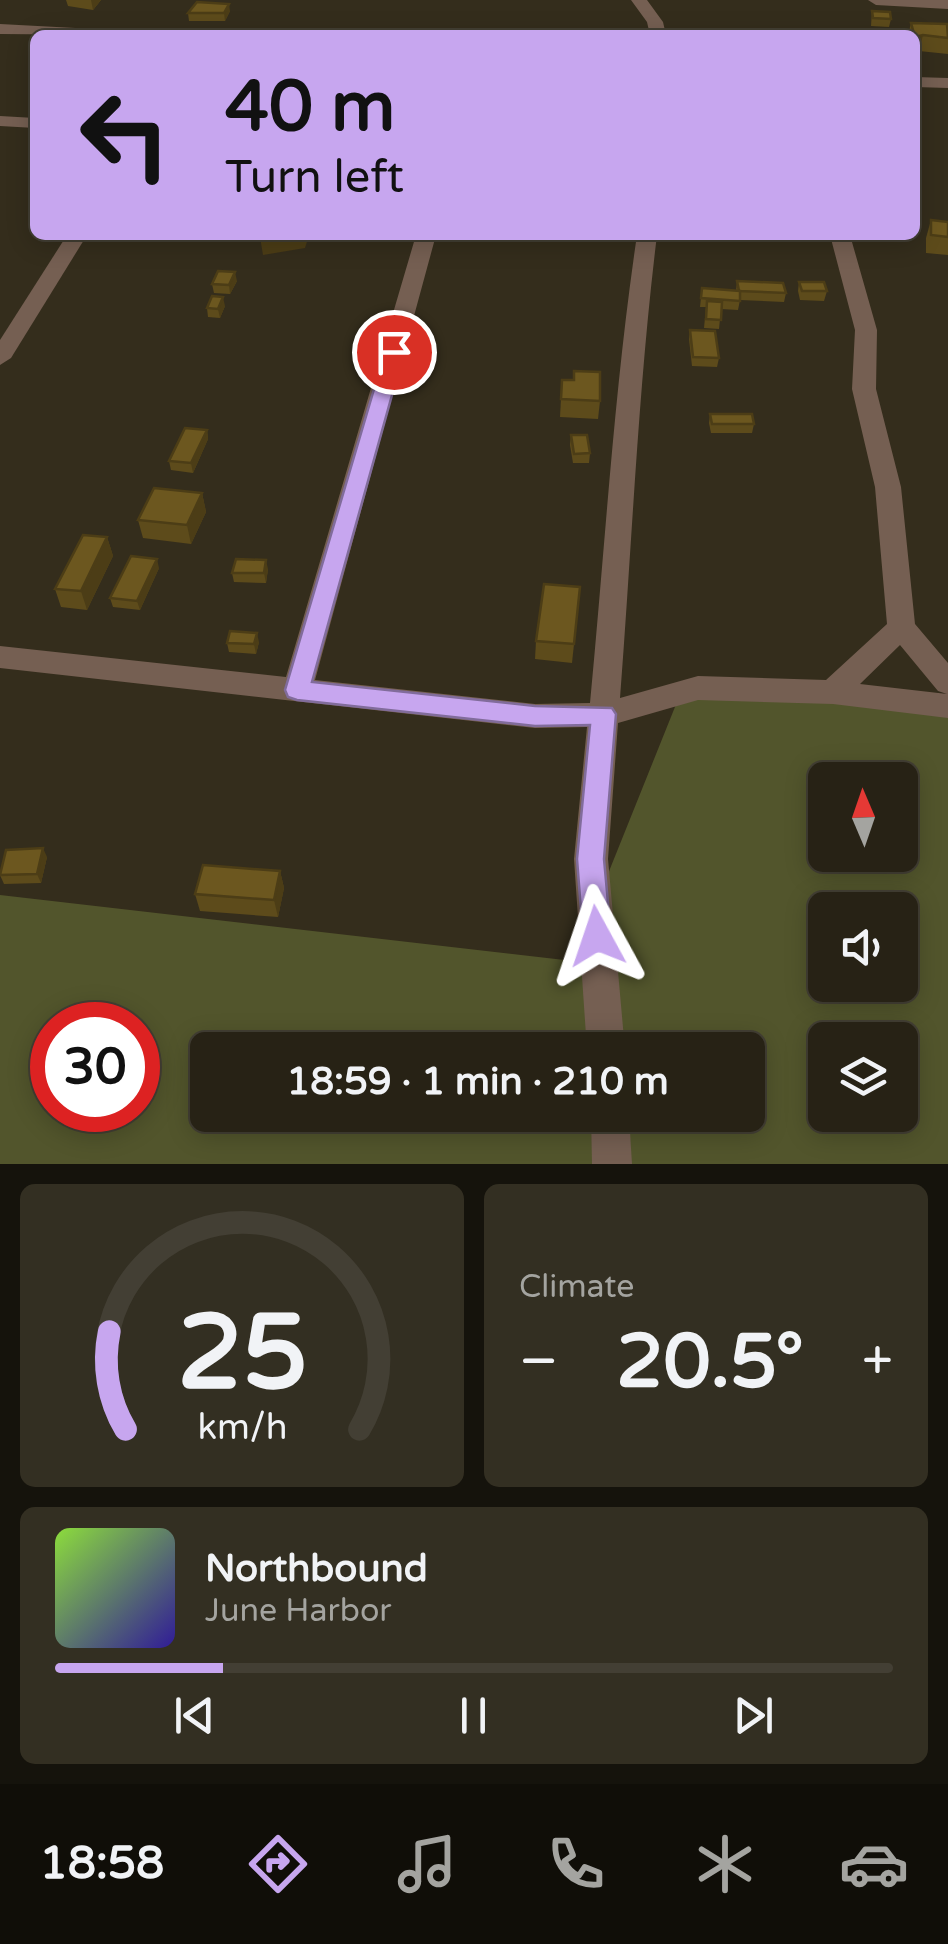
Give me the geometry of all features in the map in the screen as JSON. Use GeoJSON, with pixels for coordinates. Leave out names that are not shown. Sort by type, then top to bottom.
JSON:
{"type":"FeatureCollection","features":[{"type":"Feature","properties":{"kind":"street"},"geometry":{"type":"LineString","coordinates":[[640,0],[657,30]]}},
{"type":"Feature","properties":{"kind":"street"},"geometry":{"type":"LineString","coordinates":[[876,0],[948,4]]}},
{"type":"Feature","properties":{"kind":"street"},"geometry":{"type":"LineString","coordinates":[[0,29],[30,31]]}},
{"type":"Feature","properties":{"kind":"street"},"geometry":{"type":"LineString","coordinates":[[920,82],[948,83]]}},
{"type":"Feature","properties":{"kind":"street"},"geometry":{"type":"LineString","coordinates":[[0,121],[30,123]]}},
{"type":"Feature","properties":{"kind":"street"},"geometry":{"type":"LineString","coordinates":[[0,358],[74,240]]}},
{"type":"Feature","properties":{"kind":"street"},"geometry":{"type":"LineString","coordinates":[[297,690],[425,240]]}},
{"type":"Feature","properties":{"kind":"street"},"geometry":{"type":"LineString","coordinates":[[605,1032],[591,859],[628,434],[629,368],[646,240]]}},
{"type":"Feature","properties":{"kind":"street"},"geometry":{"type":"LineString","coordinates":[[841,240],[866,330],[864,389],[888,487],[901,627],[948,682]]}},
{"type":"Feature","properties":{"kind":"street"},"geometry":{"type":"LineString","coordinates":[[833,692],[901,627]]}},
{"type":"Feature","properties":{"kind":"street"},"geometry":{"type":"LineString","coordinates":[[0,657],[535,716],[603,714],[698,688],[833,692],[948,706]]}},
{"type":"Feature","properties":{"kind":"street"},"geometry":{"type":"LineString","coordinates":[[611,1132],[612,1164]]}},
{"type":"Feature","properties":{"kind":"green space"},"geometry":{"type":"Polygon","coordinates":[[[685,682],[948,708],[948,1164],[0,1164],[0,895],[573,961],[685,682]]]}},
{"type":"Feature","properties":{"kind":"building"},"geometry":{"type":"Polygon","coordinates":[[[197,2],[229,4],[224,13],[188,13],[197,2]]]}},
{"type":"Feature","properties":{"kind":"building"},"geometry":{"type":"Polygon","coordinates":[[[872,11],[890,12],[891,19],[873,18],[872,11]]]}},
{"type":"Feature","properties":{"kind":"building"},"geometry":{"type":"Polygon","coordinates":[[[911,23],[947,24],[948,38],[920,36],[920,30],[913,30],[911,23]]]}},
{"type":"Feature","properties":{"kind":"building"},"geometry":{"type":"Polygon","coordinates":[[[931,220],[948,222],[948,237],[931,235],[931,220]]]}},
{"type":"Feature","properties":{"kind":"building"},"geometry":{"type":"Polygon","coordinates":[[[218,271],[235,272],[229,285],[212,284],[218,271]]]}},
{"type":"Feature","properties":{"kind":"building"},"geometry":{"type":"Polygon","coordinates":[[[737,281],[783,283],[786,293],[739,291],[737,281]]]}},
{"type":"Feature","properties":{"kind":"building"},"geometry":{"type":"Polygon","coordinates":[[[799,282],[824,282],[827,291],[802,291],[799,282]]]}},
{"type":"Feature","properties":{"kind":"building"},"geometry":{"type":"Polygon","coordinates":[[[702,288],[740,291],[740,301],[701,298],[702,288]]]}},
{"type":"Feature","properties":{"kind":"building"},"geometry":{"type":"Polygon","coordinates":[[[212,296],[223,297],[218,309],[207,308],[212,296]]]}},
{"type":"Feature","properties":{"kind":"building"},"geometry":{"type":"Polygon","coordinates":[[[707,301],[722,302],[721,320],[706,319],[707,301]]]}},
{"type":"Feature","properties":{"kind":"building"},"geometry":{"type":"Polygon","coordinates":[[[690,330],[715,331],[719,358],[693,357],[690,330]]]}},
{"type":"Feature","properties":{"kind":"building"},"geometry":{"type":"Polygon","coordinates":[[[574,371],[600,372],[600,401],[561,399],[562,380],[574,380],[574,371]]]}},
{"type":"Feature","properties":{"kind":"building"},"geometry":{"type":"Polygon","coordinates":[[[710,414],[752,414],[754,424],[712,424],[710,414]]]}},
{"type":"Feature","properties":{"kind":"building"},"geometry":{"type":"Polygon","coordinates":[[[185,428],[207,430],[191,463],[169,461],[185,428]]]}},
{"type":"Feature","properties":{"kind":"building"},"geometry":{"type":"Polygon","coordinates":[[[571,435],[587,435],[590,453],[574,454],[571,435]]]}},
{"type":"Feature","properties":{"kind":"building"},"geometry":{"type":"Polygon","coordinates":[[[154,488],[202,493],[187,525],[138,520],[154,488]]]}},
{"type":"Feature","properties":{"kind":"building"},"geometry":{"type":"Polygon","coordinates":[[[83,535],[107,537],[81,591],[55,589],[83,535]]]}},
{"type":"Feature","properties":{"kind":"building"},"geometry":{"type":"Polygon","coordinates":[[[131,556],[157,559],[137,601],[110,598],[131,556]]]}},
{"type":"Feature","properties":{"kind":"building"},"geometry":{"type":"Polygon","coordinates":[[[236,559],[266,560],[264,573],[232,573],[236,559]]]}},
{"type":"Feature","properties":{"kind":"building"},"geometry":{"type":"Polygon","coordinates":[[[544,584],[580,587],[574,644],[536,641],[544,584]]]}},
{"type":"Feature","properties":{"kind":"building"},"geometry":{"type":"Polygon","coordinates":[[[230,631],[257,633],[254,644],[227,643],[230,631]]]}},
{"type":"Feature","properties":{"kind":"building"},"geometry":{"type":"Polygon","coordinates":[[[43,848],[37,874],[0,875],[6,850],[43,848]]]}},
{"type":"Feature","properties":{"kind":"building"},"geometry":{"type":"Polygon","coordinates":[[[203,865],[280,871],[274,900],[195,894],[203,865]]]}},
{"type":"Feature","properties":{"kind":"route"},"geometry":{"type":"LineString","coordinates":[[394,352],[297,690],[535,716],[603,714],[591,859],[597,936]]}}]}
